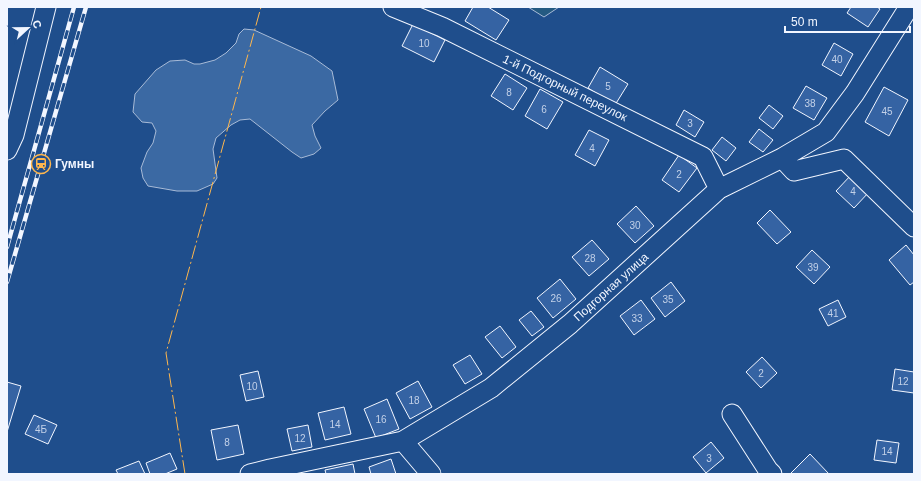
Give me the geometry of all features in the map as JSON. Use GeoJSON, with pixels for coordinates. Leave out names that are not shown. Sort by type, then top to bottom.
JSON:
{"type":"FeatureCollection","features":[{"type":"Feature","properties":{"kind":"street"},"geometry":{"type":"LineString","coordinates":[[7,150],[14,135],[46,7]]}},
{"type":"Feature","properties":{"kind":"street","name":"1-й Подгорный переулок"},"geometry":{"type":"LineString","coordinates":[[393,7],[442,27],[703,157],[719,189]]}},
{"type":"Feature","properties":{"kind":"street","name":"Подгорная улица"},"geometry":{"type":"LineString","coordinates":[[250,474],[270,468],[403,441],[491,388],[570,324],[719,189],[782,158],[826,132],[855,93],[909,7]]}},
{"type":"Feature","properties":{"kind":"street"},"geometry":{"type":"LineString","coordinates":[[782,158],[794,171],[844,159],[914,227]]}},
{"type":"Feature","properties":{"kind":"street"},"geometry":{"type":"LineString","coordinates":[[732,414],[772,474]]}},
{"type":"Feature","properties":{"kind":"street"},"geometry":{"type":"LineString","coordinates":[[403,441],[431,474]]}},
{"type":"Feature","properties":{"kind":"shaded area"},"geometry":{"type":"Polygon","coordinates":[[[528,7],[559,7],[544,17],[528,7]]]}},
{"type":"Feature","properties":{"kind":"shaded area"},"geometry":{"type":"Polygon","coordinates":[[[244,29],[254,30],[311,56],[332,71],[338,100],[312,125],[315,136],[321,148],[314,154],[301,158],[250,119],[240,120],[231,125],[216,138],[213,149],[217,178],[213,184],[197,191],[177,191],[148,186],[143,178],[141,168],[147,152],[153,143],[156,131],[152,123],[142,122],[133,112],[135,94],[156,70],[170,61],[185,60],[194,64],[200,64],[215,60],[226,53],[236,43],[239,34],[244,29]]]}},
{"type":"Feature","properties":{"kind":"building"},"geometry":{"type":"Polygon","coordinates":[[[473,7],[488,7],[509,20],[496,40],[465,21],[473,7]]]}},
{"type":"Feature","properties":{"kind":"building"},"geometry":{"type":"Polygon","coordinates":[[[851,7],[877,7],[880,9],[868,27],[847,13],[851,7]]]}},
{"type":"Feature","properties":{"kind":"building"},"geometry":{"type":"Polygon","coordinates":[[[413,24],[445,40],[434,62],[402,46],[413,24]]]}},
{"type":"Feature","properties":{"kind":"building"},"geometry":{"type":"Polygon","coordinates":[[[834,43],[853,54],[841,76],[822,65],[834,43]]]}},
{"type":"Feature","properties":{"kind":"building"},"geometry":{"type":"Polygon","coordinates":[[[600,67],[628,84],[615,105],[588,88],[600,67]]]}},
{"type":"Feature","properties":{"kind":"building"},"geometry":{"type":"Polygon","coordinates":[[[505,74],[527,88],[513,110],[491,96],[505,74]]]}},
{"type":"Feature","properties":{"kind":"building"},"geometry":{"type":"Polygon","coordinates":[[[806,86],[827,98],[814,120],[793,108],[806,86]]]}},
{"type":"Feature","properties":{"kind":"building"},"geometry":{"type":"Polygon","coordinates":[[[884,87],[908,100],[889,136],[865,122],[884,87]]]}},
{"type":"Feature","properties":{"kind":"building"},"geometry":{"type":"Polygon","coordinates":[[[540,89],[563,102],[547,129],[525,116],[540,89]]]}},
{"type":"Feature","properties":{"kind":"building"},"geometry":{"type":"Polygon","coordinates":[[[769,105],[783,116],[773,129],[759,118],[769,105]]]}},
{"type":"Feature","properties":{"kind":"building"},"geometry":{"type":"Polygon","coordinates":[[[684,110],[704,122],[695,137],[676,125],[684,110]]]}},
{"type":"Feature","properties":{"kind":"building"},"geometry":{"type":"Polygon","coordinates":[[[759,129],[773,140],[763,152],[749,142],[759,129]]]}},
{"type":"Feature","properties":{"kind":"building"},"geometry":{"type":"Polygon","coordinates":[[[589,130],[609,140],[595,166],[575,155],[589,130]]]}},
{"type":"Feature","properties":{"kind":"building"},"geometry":{"type":"Polygon","coordinates":[[[722,137],[736,148],[726,161],[712,150],[722,137]]]}},
{"type":"Feature","properties":{"kind":"building"},"geometry":{"type":"Polygon","coordinates":[[[679,155],[697,168],[679,192],[662,180],[679,155]]]}},
{"type":"Feature","properties":{"kind":"building"},"geometry":{"type":"Polygon","coordinates":[[[852,174],[870,191],[854,208],[836,191],[852,174]]]}},
{"type":"Feature","properties":{"kind":"building"},"geometry":{"type":"Polygon","coordinates":[[[636,206],[654,226],[635,243],[617,224],[636,206]]]}},
{"type":"Feature","properties":{"kind":"building"},"geometry":{"type":"Polygon","coordinates":[[[770,210],[791,232],[777,244],[757,223],[770,210]]]}},
{"type":"Feature","properties":{"kind":"building"},"geometry":{"type":"Polygon","coordinates":[[[592,240],[609,259],[589,276],[572,257],[592,240]]]}},
{"type":"Feature","properties":{"kind":"building"},"geometry":{"type":"Polygon","coordinates":[[[906,245],[914,255],[914,282],[910,285],[889,260],[906,245]]]}},
{"type":"Feature","properties":{"kind":"building"},"geometry":{"type":"Polygon","coordinates":[[[812,250],[830,267],[814,284],[796,267],[812,250]]]}},
{"type":"Feature","properties":{"kind":"building"},"geometry":{"type":"Polygon","coordinates":[[[560,279],[576,299],[553,318],[537,298],[560,279]]]}},
{"type":"Feature","properties":{"kind":"building"},"geometry":{"type":"Polygon","coordinates":[[[671,282],[685,301],[665,317],[651,298],[671,282]]]}},
{"type":"Feature","properties":{"kind":"building"},"geometry":{"type":"Polygon","coordinates":[[[641,300],[655,319],[634,335],[620,316],[641,300]]]}},
{"type":"Feature","properties":{"kind":"building"},"geometry":{"type":"Polygon","coordinates":[[[838,300],[846,317],[828,326],[819,309],[838,300]]]}},
{"type":"Feature","properties":{"kind":"building"},"geometry":{"type":"Polygon","coordinates":[[[531,311],[544,327],[532,336],[519,320],[531,311]]]}},
{"type":"Feature","properties":{"kind":"building"},"geometry":{"type":"Polygon","coordinates":[[[500,326],[516,347],[502,358],[485,337],[500,326]]]}},
{"type":"Feature","properties":{"kind":"building"},"geometry":{"type":"Polygon","coordinates":[[[470,355],[482,374],[465,384],[453,365],[470,355]]]}},
{"type":"Feature","properties":{"kind":"building"},"geometry":{"type":"Polygon","coordinates":[[[762,357],[777,373],[761,388],[746,372],[762,357]]]}},
{"type":"Feature","properties":{"kind":"building"},"geometry":{"type":"Polygon","coordinates":[[[895,369],[914,372],[914,393],[892,390],[895,369]]]}},
{"type":"Feature","properties":{"kind":"building"},"geometry":{"type":"Polygon","coordinates":[[[258,371],[264,397],[246,401],[240,375],[258,371]]]}},
{"type":"Feature","properties":{"kind":"building"},"geometry":{"type":"Polygon","coordinates":[[[418,381],[432,407],[410,419],[396,393],[418,381]]]}},
{"type":"Feature","properties":{"kind":"building"},"geometry":{"type":"Polygon","coordinates":[[[7,382],[21,386],[7,432],[7,382]]]}},
{"type":"Feature","properties":{"kind":"building"},"geometry":{"type":"Polygon","coordinates":[[[387,399],[399,429],[376,438],[364,409],[387,399]]]}},
{"type":"Feature","properties":{"kind":"building"},"geometry":{"type":"Polygon","coordinates":[[[344,407],[351,434],[325,440],[318,413],[344,407]]]}},
{"type":"Feature","properties":{"kind":"building"},"geometry":{"type":"Polygon","coordinates":[[[34,415],[57,425],[48,444],[25,434],[34,415]]]}},
{"type":"Feature","properties":{"kind":"building"},"geometry":{"type":"Polygon","coordinates":[[[238,425],[244,454],[217,460],[211,430],[238,425]]]}},
{"type":"Feature","properties":{"kind":"building"},"geometry":{"type":"Polygon","coordinates":[[[308,425],[312,447],[292,451],[287,429],[308,425]]]}},
{"type":"Feature","properties":{"kind":"building"},"geometry":{"type":"Polygon","coordinates":[[[877,440],[899,443],[896,463],[874,460],[877,440]]]}},
{"type":"Feature","properties":{"kind":"building"},"geometry":{"type":"Polygon","coordinates":[[[711,442],[724,458],[706,473],[693,457],[711,442]]]}},
{"type":"Feature","properties":{"kind":"building"},"geometry":{"type":"Polygon","coordinates":[[[170,453],[177,469],[165,474],[150,474],[146,463],[170,453]]]}},
{"type":"Feature","properties":{"kind":"building"},"geometry":{"type":"Polygon","coordinates":[[[810,454],[829,474],[791,473],[810,454]]]}},
{"type":"Feature","properties":{"kind":"building"},"geometry":{"type":"Polygon","coordinates":[[[391,459],[396,474],[371,474],[369,467],[391,459]]]}},
{"type":"Feature","properties":{"kind":"building"},"geometry":{"type":"Polygon","coordinates":[[[139,461],[145,474],[118,474],[116,470],[139,461]]]}},
{"type":"Feature","properties":{"kind":"building"},"geometry":{"type":"Polygon","coordinates":[[[353,464],[355,474],[326,474],[325,470],[353,464]]]}},
{"type":"Feature","properties":{"kind":"railway"},"geometry":{"type":"LineString","coordinates":[[7,247],[74,7]]}},
{"type":"Feature","properties":{"kind":"railway"},"geometry":{"type":"LineString","coordinates":[[7,282],[86,7]]}},
{"type":"Feature","properties":{"kind":"power"},"geometry":{"type":"LineString","coordinates":[[185,474],[166,353],[261,7]]}},
{"type":"Feature","properties":{"kind":"place","name":"Гумны"},"geometry":{"type":"Point","coordinates":[41,164]}}]}
